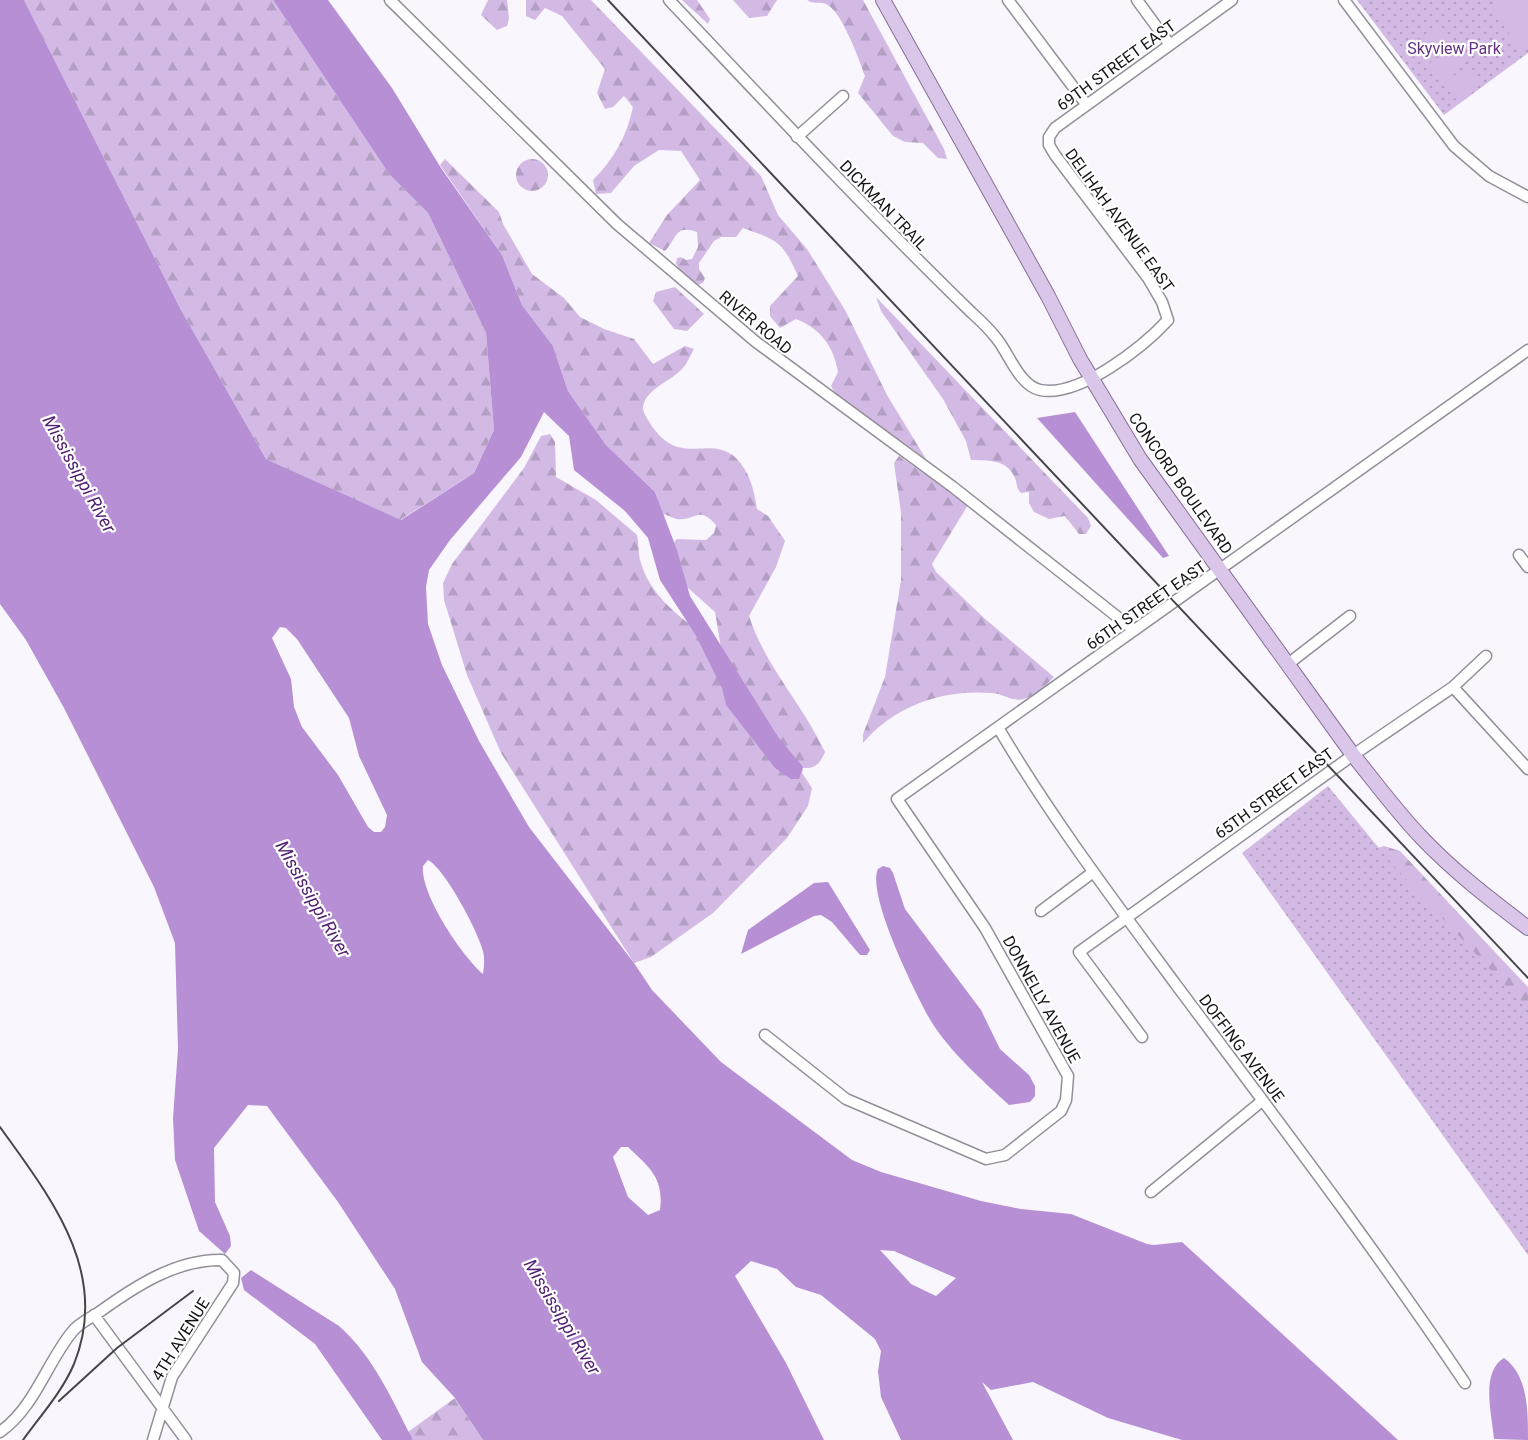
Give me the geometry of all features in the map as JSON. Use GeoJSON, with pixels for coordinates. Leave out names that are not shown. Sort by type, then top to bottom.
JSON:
{"type":"FeatureCollection","features":[{"type":"Feature","properties":{"kind":"main road","name":"CONCORD BOULEVARD"},"geometry":{"type":"LineString","coordinates":[[883,0],[1091,378],[1140,459],[1222,569],[1353,755],[1421,837],[1446,861],[1525,921]]}},
{"type":"Feature","properties":{"kind":"street","name":"RIVER ROAD"},"geometry":{"type":"LineString","coordinates":[[390,0],[616,224],[749,337],[825,396],[953,486],[1134,630]]}},
{"type":"Feature","properties":{"kind":"street","name":"DICKMAN TRAIL"},"geometry":{"type":"LineString","coordinates":[[669,0],[797,137],[992,333],[1032,387],[1046,391],[1058,390],[1091,378],[1152,337],[1168,320]]}},
{"type":"Feature","properties":{"kind":"street"},"geometry":{"type":"LineString","coordinates":[[1008,0],[1086,104]]}},
{"type":"Feature","properties":{"kind":"street"},"geometry":{"type":"LineString","coordinates":[[1137,0],[1170,45]]}},
{"type":"Feature","properties":{"kind":"street","name":"69TH STREET EAST"},"geometry":{"type":"LineString","coordinates":[[1049,137],[1055,128],[1086,104],[1232,0]]}},
{"type":"Feature","properties":{"kind":"street"},"geometry":{"type":"LineString","coordinates":[[1344,0],[1454,147],[1489,176],[1528,197]]}},
{"type":"Feature","properties":{"kind":"street"},"geometry":{"type":"LineString","coordinates":[[797,137],[843,96]]}},
{"type":"Feature","properties":{"kind":"street","name":"DELIHAH AVENUE EAST"},"geometry":{"type":"LineString","coordinates":[[1049,137],[1049,145],[1055,156],[1148,278],[1162,302],[1168,320]]}},
{"type":"Feature","properties":{"kind":"street","name":"66TH STREET EAST"},"geometry":{"type":"LineString","coordinates":[[897,799],[999,729],[1134,630],[1527,353]]}},
{"type":"Feature","properties":{"kind":"street"},"geometry":{"type":"LineString","coordinates":[[1519,555],[1528,567]]}},
{"type":"Feature","properties":{"kind":"street"},"geometry":{"type":"LineString","coordinates":[[1288,664],[1350,616]]}},
{"type":"Feature","properties":{"kind":"street","name":"65TH STREET EAST"},"geometry":{"type":"LineString","coordinates":[[1142,1037],[1079,952],[1353,755],[1453,687],[1486,656]]}},
{"type":"Feature","properties":{"kind":"street"},"geometry":{"type":"LineString","coordinates":[[1453,687],[1528,767]]}},
{"type":"Feature","properties":{"kind":"street","name":"DOFFING AVENUE"},"geometry":{"type":"LineString","coordinates":[[999,729],[1028,778],[1092,873],[1400,1285],[1465,1383]]}},
{"type":"Feature","properties":{"kind":"street","name":"DONNELLY AVENUE"},"geometry":{"type":"LineString","coordinates":[[765,1035],[846,1099],[986,1159],[1005,1155],[1061,1111],[1066,1100],[1068,1076],[985,928],[897,799]]}},
{"type":"Feature","properties":{"kind":"street"},"geometry":{"type":"LineString","coordinates":[[1041,911],[1092,873]]}},
{"type":"Feature","properties":{"kind":"street"},"geometry":{"type":"LineString","coordinates":[[1151,1192],[1263,1101]]}},
{"type":"Feature","properties":{"kind":"street","name":"4TH AVENUE"},"geometry":{"type":"LineString","coordinates":[[94,1315],[129,1292],[175,1268],[203,1259],[222,1260],[234,1273],[233,1283],[171,1377],[153,1440]]}},
{"type":"Feature","properties":{"kind":"street"},"geometry":{"type":"LineString","coordinates":[[0,1432],[24,1410],[73,1331],[94,1315],[186,1440]]}},
{"type":"Feature","properties":{"kind":"green space"},"geometry":{"type":"Polygon","coordinates":[[[24,0],[273,0],[389,174],[428,213],[486,333],[494,430],[474,473],[400,520],[266,459],[181,310],[24,0]]]}},
{"type":"Feature","properties":{"kind":"green space"},"geometry":{"type":"Polygon","coordinates":[[[488,0],[507,0],[509,18],[507,26],[497,30],[481,15],[488,0]]]}},
{"type":"Feature","properties":{"kind":"green space"},"geometry":{"type":"Polygon","coordinates":[[[526,0],[591,0],[761,176],[778,215],[807,249],[845,310],[887,395],[926,459],[835,393],[831,386],[838,372],[836,363],[830,347],[813,328],[796,319],[780,328],[770,316],[770,306],[798,276],[788,256],[778,244],[765,236],[743,228],[736,237],[721,237],[714,241],[699,263],[699,269],[705,278],[703,283],[698,285],[679,269],[676,263],[677,258],[681,257],[686,260],[692,259],[698,247],[697,232],[680,231],[665,251],[649,243],[667,215],[700,180],[681,151],[659,150],[634,166],[611,193],[596,194],[593,180],[619,146],[633,107],[624,96],[613,107],[605,109],[597,93],[605,69],[562,16],[545,8],[535,20],[526,16],[526,0]]]}},
{"type":"Feature","properties":{"kind":"green space"},"geometry":{"type":"Polygon","coordinates":[[[682,0],[697,0],[710,19],[708,24],[682,0]]]}},
{"type":"Feature","properties":{"kind":"green space"},"geometry":{"type":"Polygon","coordinates":[[[733,0],[777,0],[767,16],[749,18],[733,0]]]}},
{"type":"Feature","properties":{"kind":"green space"},"geometry":{"type":"Polygon","coordinates":[[[807,0],[863,0],[944,149],[947,159],[938,158],[923,143],[905,142],[893,136],[858,93],[865,76],[838,16],[826,4],[807,0]]]}},
{"type":"Feature","properties":{"kind":"green space","name":"Skyview Park"},"geometry":{"type":"Polygon","coordinates":[[[1357,0],[1528,0],[1528,53],[1444,115],[1357,0]]]}},
{"type":"Feature","properties":{"kind":"green space"},"geometry":{"type":"Polygon","coordinates":[[[1499,0],[1528,0],[1528,44],[1520,49],[1490,7],[1499,0]]]}},
{"type":"Feature","properties":{"kind":"green space"},"geometry":{"type":"Polygon","coordinates":[[[1441,25],[1453,42],[1428,60],[1415,44],[1441,25]]]}},
{"type":"Feature","properties":{"kind":"green space"},"geometry":{"type":"Polygon","coordinates":[[[1455,45],[1467,61],[1442,80],[1430,63],[1455,45]]]}},
{"type":"Feature","properties":{"kind":"green space"},"geometry":{"type":"Polygon","coordinates":[[[1469,65],[1482,81],[1456,100],[1444,83],[1469,65]]]}},
{"type":"Feature","properties":{"kind":"green space"},"geometry":{"type":"Polygon","coordinates":[[[445,159],[499,212],[503,224],[532,274],[564,298],[580,317],[604,329],[634,339],[653,364],[685,346],[694,349],[682,369],[647,397],[643,410],[659,435],[670,444],[682,448],[725,451],[736,458],[745,469],[751,482],[757,509],[768,516],[785,541],[776,567],[749,616],[764,651],[825,752],[817,764],[803,768],[802,773],[812,788],[808,806],[787,838],[713,913],[651,957],[634,963],[501,753],[467,675],[444,600],[443,583],[452,564],[524,468],[541,436],[550,434],[555,442],[556,477],[596,500],[637,535],[639,557],[646,577],[654,590],[674,612],[721,648],[715,612],[687,587],[674,542],[677,539],[706,540],[714,533],[716,525],[701,515],[677,519],[663,514],[655,492],[606,445],[568,391],[553,346],[522,305],[502,255],[440,165],[445,159]]]}},
{"type":"Feature","properties":{"kind":"green space"},"geometry":{"type":"Polygon","coordinates":[[[532,159],[543,164],[548,175],[543,186],[532,191],[521,186],[516,175],[521,164],[532,159]]]}},
{"type":"Feature","properties":{"kind":"green space"},"geometry":{"type":"Polygon","coordinates":[[[675,287],[704,314],[687,331],[674,329],[653,301],[656,292],[675,287]]]}},
{"type":"Feature","properties":{"kind":"green space"},"geometry":{"type":"Polygon","coordinates":[[[876,297],[1088,518],[1091,526],[1086,534],[1079,534],[1065,516],[1049,519],[1034,512],[1029,503],[1029,492],[1021,493],[1014,476],[1006,466],[995,462],[971,460],[966,441],[943,399],[881,311],[876,297]]]}},
{"type":"Feature","properties":{"kind":"green space"},"geometry":{"type":"Polygon","coordinates":[[[899,456],[968,505],[932,564],[936,572],[984,618],[1054,677],[1036,693],[1024,699],[974,692],[922,702],[890,719],[863,743],[863,734],[885,677],[901,580],[901,513],[894,463],[899,456]]]}},
{"type":"Feature","properties":{"kind":"green space"},"geometry":{"type":"Polygon","coordinates":[[[1328,786],[1392,864],[1528,1010],[1528,1255],[1242,853],[1328,786]]]}},
{"type":"Feature","properties":{"kind":"green space"},"geometry":{"type":"Polygon","coordinates":[[[1384,846],[1400,851],[1528,987],[1528,1010],[1445,930],[1378,848],[1384,846]]]}},
{"type":"Feature","properties":{"kind":"green space"},"geometry":{"type":"Polygon","coordinates":[[[455,1398],[483,1440],[413,1440],[408,1432],[455,1398]]]}},
{"type":"Feature","properties":{"kind":"water","name":"Mississippi River"},"geometry":{"type":"Polygon","coordinates":[[[0,0],[24,0],[181,310],[266,459],[401,520],[474,473],[494,430],[486,333],[428,213],[389,174],[273,0],[328,0],[392,88],[441,168],[502,255],[522,305],[553,346],[568,391],[606,445],[655,492],[677,550],[690,596],[778,737],[803,767],[799,779],[791,779],[775,768],[726,705],[722,688],[695,634],[660,580],[648,538],[625,511],[574,470],[569,436],[544,412],[521,457],[450,540],[429,570],[426,587],[428,624],[442,665],[479,741],[529,827],[634,963],[652,990],[721,1062],[852,1160],[881,1172],[981,1201],[1021,1209],[1071,1214],[1147,1244],[1182,1242],[1398,1440],[1182,1440],[1108,1418],[1033,1382],[991,1390],[982,1382],[1013,1440],[901,1440],[881,1397],[878,1371],[881,1351],[875,1339],[821,1295],[796,1287],[777,1269],[751,1261],[735,1276],[786,1363],[824,1440],[483,1440],[455,1398],[422,1362],[395,1289],[338,1202],[267,1106],[248,1105],[214,1148],[215,1202],[230,1236],[231,1246],[225,1254],[199,1231],[175,1160],[173,1118],[178,1049],[175,943],[154,887],[64,708],[26,640],[0,604],[0,0]],[[280,627],[272,638],[291,679],[294,707],[302,727],[338,775],[368,827],[374,832],[381,832],[385,827],[387,815],[359,756],[349,718],[297,639],[286,628],[280,627]],[[428,860],[423,866],[428,892],[435,908],[464,953],[483,974],[483,951],[460,901],[435,866],[428,860]],[[621,1147],[613,1157],[628,1197],[648,1215],[660,1210],[660,1190],[649,1168],[628,1147],[621,1147]],[[880,1250],[911,1284],[936,1296],[956,1278],[894,1251],[880,1250]]]}},
{"type":"Feature","properties":{"kind":"water"},"geometry":{"type":"Polygon","coordinates":[[[1075,412],[1169,556],[1163,558],[1037,418],[1075,412]]]}},
{"type":"Feature","properties":{"kind":"water"},"geometry":{"type":"Polygon","coordinates":[[[883,866],[890,868],[893,873],[905,909],[981,1010],[1000,1049],[1029,1075],[1035,1086],[1035,1096],[1030,1102],[1009,1105],[957,1055],[931,1021],[894,945],[879,900],[876,882],[878,869],[883,866]]]}},
{"type":"Feature","properties":{"kind":"water"},"geometry":{"type":"Polygon","coordinates":[[[828,882],[870,950],[867,955],[860,955],[832,922],[821,915],[814,916],[741,954],[748,930],[814,883],[828,882]]]}},
{"type":"Feature","properties":{"kind":"water"},"geometry":{"type":"Polygon","coordinates":[[[251,1270],[339,1326],[351,1338],[372,1365],[413,1440],[382,1440],[315,1344],[244,1290],[241,1278],[251,1270]]]}},
{"type":"Feature","properties":{"kind":"water"},"geometry":{"type":"Polygon","coordinates":[[[1504,1358],[1518,1374],[1525,1394],[1528,1440],[1494,1439],[1489,1395],[1490,1383],[1492,1373],[1504,1358]]]}},
{"type":"Feature","properties":{"kind":"railway"},"geometry":{"type":"LineString","coordinates":[[608,0],[1528,978]]}},
{"type":"Feature","properties":{"kind":"railway"},"geometry":{"type":"LineString","coordinates":[[0,1127],[38,1181],[70,1237],[80,1267],[85,1298],[83,1330],[74,1364],[57,1394],[23,1440]]}},
{"type":"Feature","properties":{"kind":"railway"},"geometry":{"type":"LineString","coordinates":[[59,1401],[117,1348],[193,1291]]}}]}
